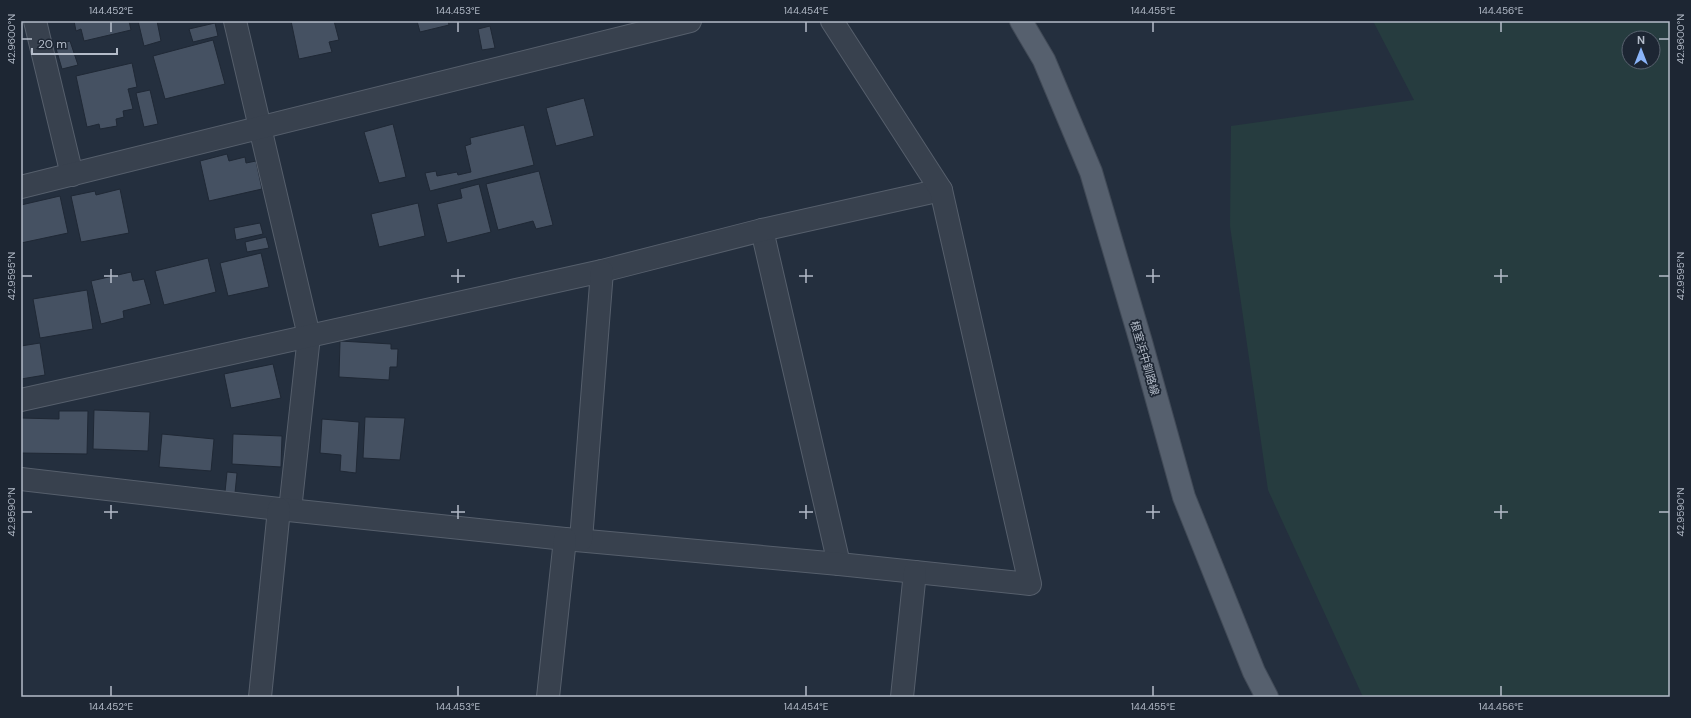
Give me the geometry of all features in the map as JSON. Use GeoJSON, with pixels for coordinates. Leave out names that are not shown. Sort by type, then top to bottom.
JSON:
{"type":"FeatureCollection","features":[{"type":"Feature","properties":{"kind":"main road","name":"根室浜中釧路線"},"geometry":{"type":"LineString","coordinates":[[1021,21],[1044,60],[1091,172],[1141,342],[1184,497],[1254,672],[1267,697]]}},
{"type":"Feature","properties":{"kind":"street"},"geometry":{"type":"LineString","coordinates":[[35,21],[72,175]]}},
{"type":"Feature","properties":{"kind":"street"},"geometry":{"type":"LineString","coordinates":[[235,21],[310,336],[260,697]]}},
{"type":"Feature","properties":{"kind":"street"},"geometry":{"type":"LineString","coordinates":[[21,187],[690,21]]}},
{"type":"Feature","properties":{"kind":"street"},"geometry":{"type":"LineString","coordinates":[[21,479],[285,510],[573,540],[839,564],[1030,584],[941,190],[832,21]]}},
{"type":"Feature","properties":{"kind":"street"},"geometry":{"type":"LineString","coordinates":[[21,400],[602,271],[762,230],[941,190]]}},
{"type":"Feature","properties":{"kind":"street"},"geometry":{"type":"LineString","coordinates":[[762,230],[839,564]]}},
{"type":"Feature","properties":{"kind":"street"},"geometry":{"type":"LineString","coordinates":[[548,697],[573,540],[602,271]]}},
{"type":"Feature","properties":{"kind":"street"},"geometry":{"type":"LineString","coordinates":[[902,697],[915,572]]}},
{"type":"Feature","properties":{"kind":"green space"},"geometry":{"type":"Polygon","coordinates":[[[1373,21],[1670,21],[1670,697],[1363,697],[1268,490],[1230,226],[1231,126],[1414,100],[1373,21]]]}},
{"type":"Feature","properties":{"kind":"building"},"geometry":{"type":"Polygon","coordinates":[[[74,21],[129,21],[131,30],[84,41],[81,29],[76,31],[74,21]]]}},
{"type":"Feature","properties":{"kind":"building"},"geometry":{"type":"Polygon","coordinates":[[[138,21],[157,21],[161,41],[144,46],[138,21]]]}},
{"type":"Feature","properties":{"kind":"building"},"geometry":{"type":"Polygon","coordinates":[[[291,21],[334,21],[339,40],[329,42],[332,52],[299,59],[291,21]]]}},
{"type":"Feature","properties":{"kind":"building"},"geometry":{"type":"Polygon","coordinates":[[[417,21],[448,21],[449,25],[420,32],[417,21]]]}},
{"type":"Feature","properties":{"kind":"building"},"geometry":{"type":"Polygon","coordinates":[[[215,23],[218,36],[193,42],[189,29],[215,23]]]}},
{"type":"Feature","properties":{"kind":"building"},"geometry":{"type":"Polygon","coordinates":[[[490,26],[495,48],[482,50],[478,29],[490,26]]]}},
{"type":"Feature","properties":{"kind":"building"},"geometry":{"type":"Polygon","coordinates":[[[213,40],[225,84],[165,99],[153,56],[213,40]]]}},
{"type":"Feature","properties":{"kind":"building"},"geometry":{"type":"Polygon","coordinates":[[[70,41],[78,65],[62,69],[55,45],[70,41]]]}},
{"type":"Feature","properties":{"kind":"building"},"geometry":{"type":"Polygon","coordinates":[[[132,63],[137,87],[128,89],[133,109],[123,111],[124,117],[116,119],[117,126],[100,129],[99,124],[87,127],[76,76],[132,63]]]}},
{"type":"Feature","properties":{"kind":"building"},"geometry":{"type":"Polygon","coordinates":[[[150,90],[158,124],[144,127],[136,93],[150,90]]]}},
{"type":"Feature","properties":{"kind":"building"},"geometry":{"type":"Polygon","coordinates":[[[584,98],[594,136],[556,146],[546,108],[584,98]]]}},
{"type":"Feature","properties":{"kind":"building"},"geometry":{"type":"Polygon","coordinates":[[[393,124],[406,177],[379,183],[364,132],[393,124]]]}},
{"type":"Feature","properties":{"kind":"building"},"geometry":{"type":"Polygon","coordinates":[[[524,125],[534,165],[430,191],[425,173],[436,171],[437,176],[457,172],[458,175],[471,172],[465,146],[471,144],[470,138],[524,125]]]}},
{"type":"Feature","properties":{"kind":"building"},"geometry":{"type":"Polygon","coordinates":[[[227,154],[229,161],[245,157],[246,163],[256,161],[262,189],[209,201],[200,161],[227,154]]]}},
{"type":"Feature","properties":{"kind":"building"},"geometry":{"type":"Polygon","coordinates":[[[539,171],[553,225],[536,229],[533,221],[498,230],[486,184],[539,171]]]}},
{"type":"Feature","properties":{"kind":"building"},"geometry":{"type":"Polygon","coordinates":[[[479,184],[491,232],[447,243],[437,204],[462,198],[460,189],[479,184]]]}},
{"type":"Feature","properties":{"kind":"building"},"geometry":{"type":"Polygon","coordinates":[[[120,189],[129,233],[81,242],[71,196],[95,191],[96,195],[120,189]]]}},
{"type":"Feature","properties":{"kind":"building"},"geometry":{"type":"Polygon","coordinates":[[[60,196],[68,233],[21,243],[21,205],[60,196]]]}},
{"type":"Feature","properties":{"kind":"building"},"geometry":{"type":"Polygon","coordinates":[[[418,203],[425,236],[379,247],[371,214],[418,203]]]}},
{"type":"Feature","properties":{"kind":"building"},"geometry":{"type":"Polygon","coordinates":[[[260,223],[263,234],[236,240],[234,228],[260,223]]]}},
{"type":"Feature","properties":{"kind":"building"},"geometry":{"type":"Polygon","coordinates":[[[266,237],[269,248],[247,252],[245,242],[266,237]]]}},
{"type":"Feature","properties":{"kind":"building"},"geometry":{"type":"Polygon","coordinates":[[[261,253],[269,287],[228,296],[220,263],[261,253]]]}},
{"type":"Feature","properties":{"kind":"building"},"geometry":{"type":"Polygon","coordinates":[[[208,258],[216,292],[164,305],[155,271],[208,258]]]}},
{"type":"Feature","properties":{"kind":"building"},"geometry":{"type":"Polygon","coordinates":[[[131,272],[133,281],[144,279],[151,304],[123,311],[124,318],[101,324],[91,281],[131,272]]]}},
{"type":"Feature","properties":{"kind":"building"},"geometry":{"type":"Polygon","coordinates":[[[87,290],[93,329],[40,338],[33,299],[87,290]]]}},
{"type":"Feature","properties":{"kind":"building"},"geometry":{"type":"Polygon","coordinates":[[[340,341],[391,344],[391,349],[398,349],[397,367],[390,367],[389,380],[339,377],[340,341]]]}},
{"type":"Feature","properties":{"kind":"building"},"geometry":{"type":"Polygon","coordinates":[[[40,343],[45,375],[21,379],[21,346],[40,343]]]}},
{"type":"Feature","properties":{"kind":"building"},"geometry":{"type":"Polygon","coordinates":[[[273,364],[281,398],[231,408],[224,374],[273,364]]]}},
{"type":"Feature","properties":{"kind":"building"},"geometry":{"type":"Polygon","coordinates":[[[94,410],[150,412],[148,451],[93,449],[94,410]]]}},
{"type":"Feature","properties":{"kind":"building"},"geometry":{"type":"Polygon","coordinates":[[[59,411],[88,411],[87,454],[21,453],[21,418],[59,419],[59,411]]]}},
{"type":"Feature","properties":{"kind":"building"},"geometry":{"type":"Polygon","coordinates":[[[365,417],[405,418],[400,460],[363,458],[365,417]]]}},
{"type":"Feature","properties":{"kind":"building"},"geometry":{"type":"Polygon","coordinates":[[[322,419],[359,422],[356,473],[340,471],[341,455],[320,453],[322,419]]]}},
{"type":"Feature","properties":{"kind":"building"},"geometry":{"type":"Polygon","coordinates":[[[162,434],[214,439],[211,471],[159,467],[162,434]]]}},
{"type":"Feature","properties":{"kind":"building"},"geometry":{"type":"Polygon","coordinates":[[[233,434],[282,436],[281,467],[232,464],[233,434]]]}},
{"type":"Feature","properties":{"kind":"building"},"geometry":{"type":"Polygon","coordinates":[[[227,472],[237,473],[235,493],[225,492],[227,472]]]}}]}
